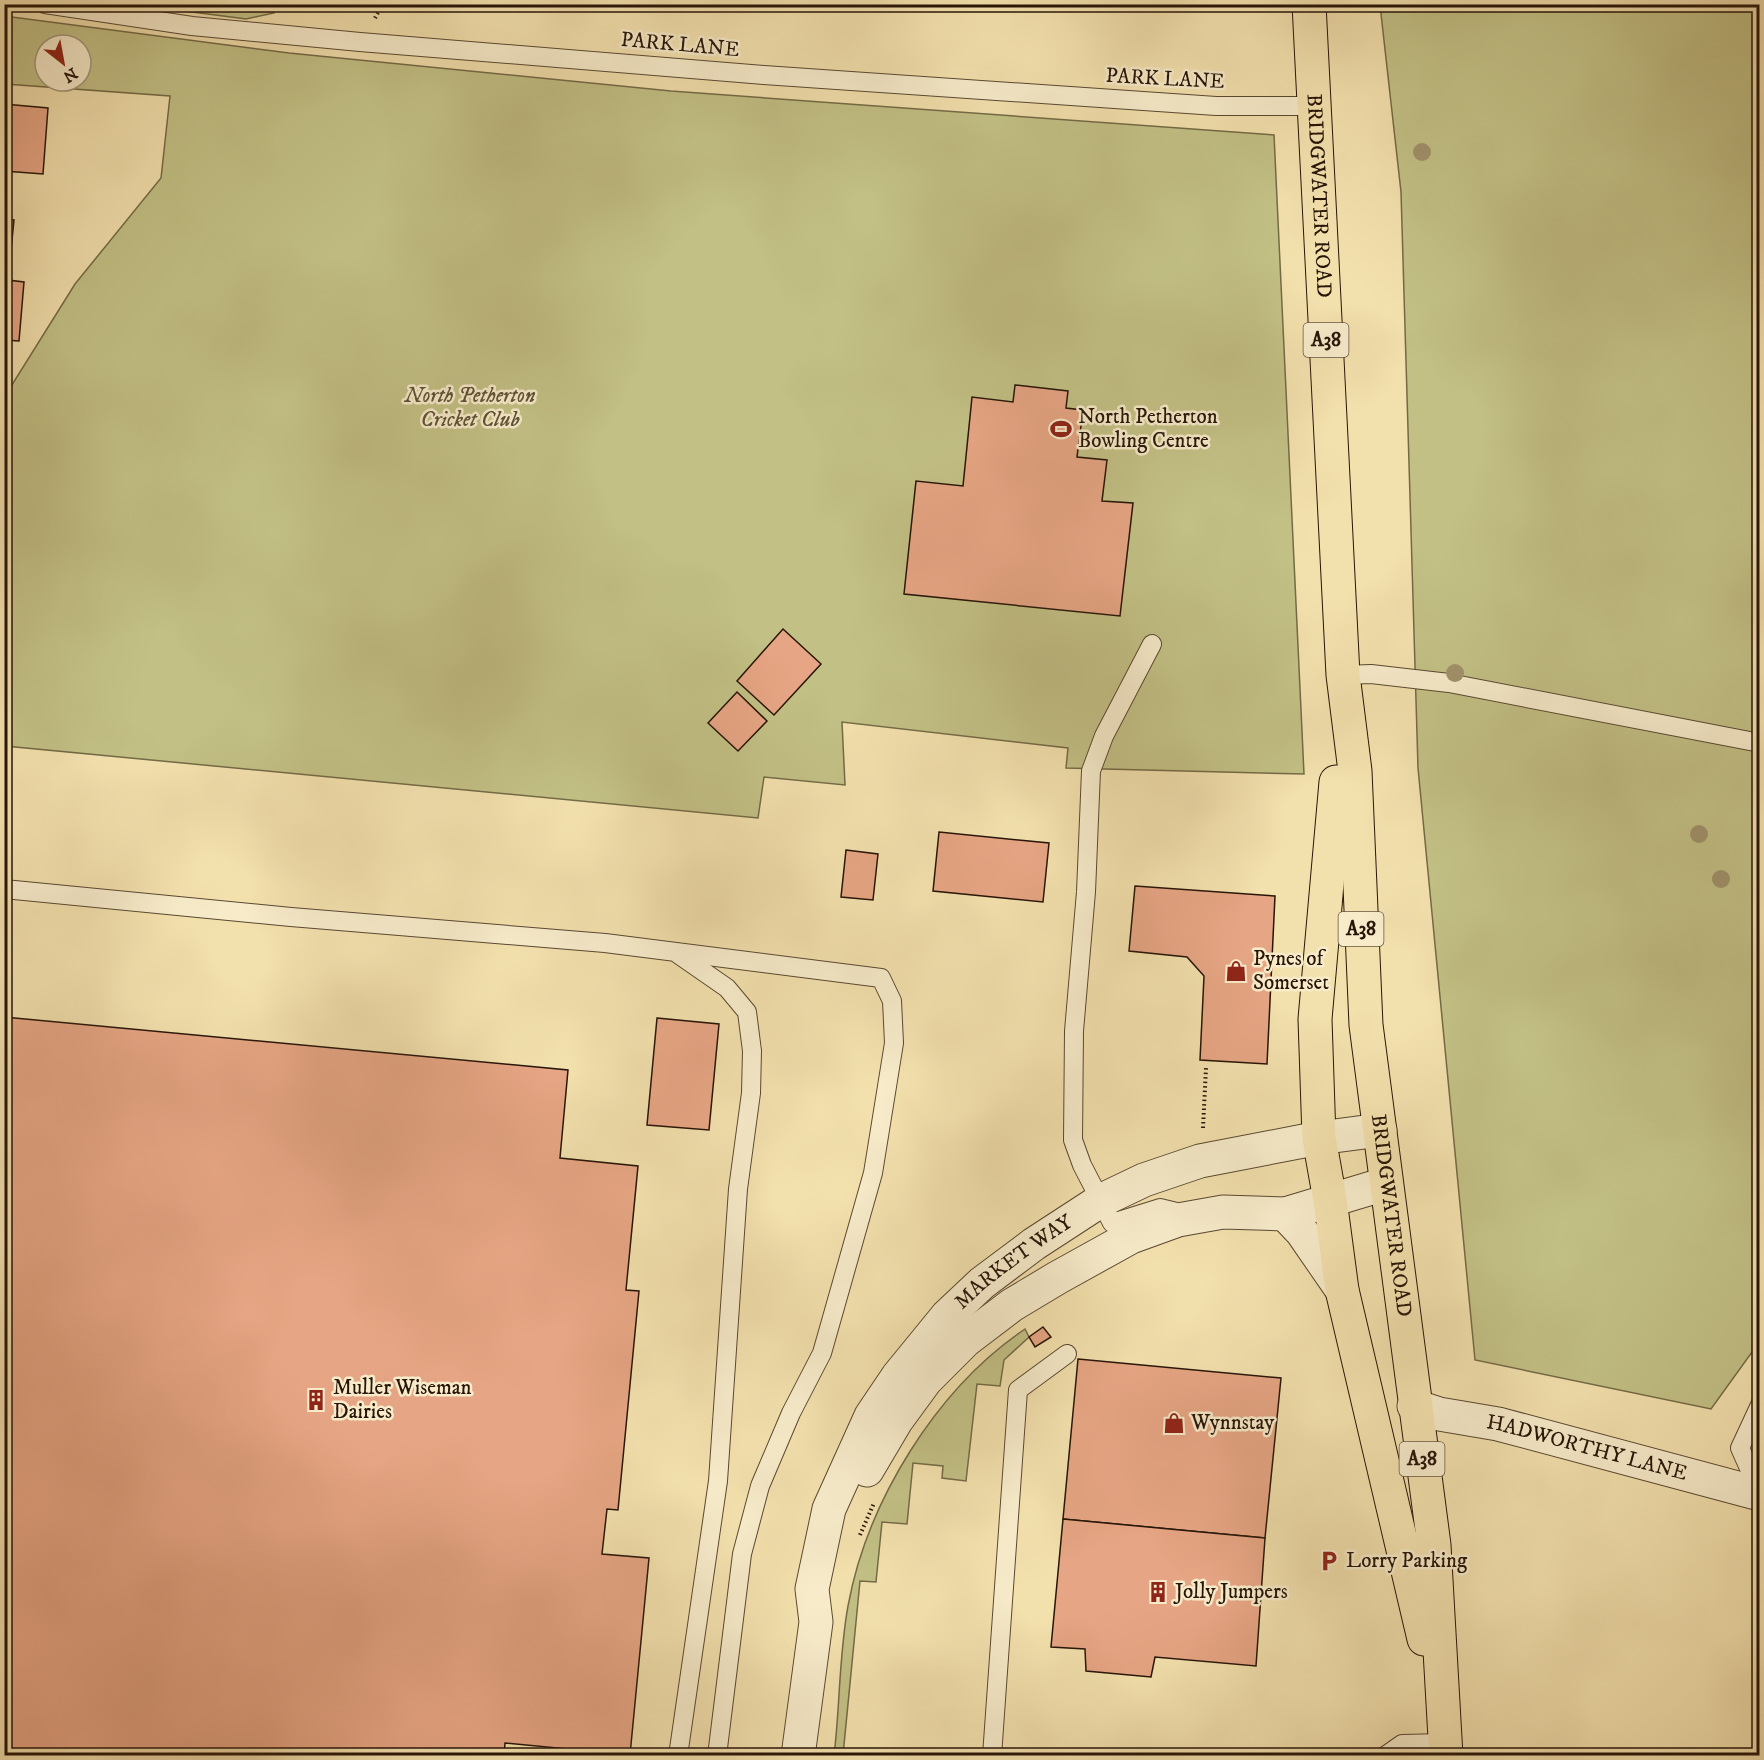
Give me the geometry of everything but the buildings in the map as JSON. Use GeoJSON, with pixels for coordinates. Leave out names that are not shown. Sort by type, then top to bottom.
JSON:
{"type":"FeatureCollection","features":[{"type":"Feature","properties":{"kind":"main road","name":"BRIDGWATER ROAD"},"geometry":{"type":"LineString","coordinates":[[1309,4],[1343,675],[1355,771],[1366,1025],[1414,1406],[1434,1545],[1445,1744]]}},
{"type":"Feature","properties":{"kind":"main road","name":"BRIDGWATER ROAD"},"geometry":{"type":"LineString","coordinates":[[1343,675],[1332,847],[1315,1019],[1319,1138],[1342,1290],[1424,1638],[1445,1744]]}},
{"type":"Feature","properties":{"kind":"street","name":"MARKET WAY"},"geometry":{"type":"LineString","coordinates":[[798,1755],[816,1622],[812,1589],[829,1509],[871,1416],[898,1376],[947,1316],[982,1283],[1034,1244],[1100,1201],[1144,1180],[1190,1164],[1319,1138],[1380,1131]]}},
{"type":"Feature","properties":{"kind":"street","name":"MARKET WAY"},"geometry":{"type":"LineString","coordinates":[[812,1589],[864,1476],[896,1421],[926,1380],[966,1340],[1012,1305],[1122,1242],[1179,1220],[1210,1214],[1285,1214],[1386,1184]]}},
{"type":"Feature","properties":{"kind":"street"},"geometry":{"type":"LineString","coordinates":[[1285,1214],[1302,1232],[1342,1290]]}},
{"type":"Feature","properties":{"kind":"street","name":"HADWORTHY LANE"},"geometry":{"type":"LineString","coordinates":[[1414,1406],[1439,1414],[1498,1424],[1760,1494]]}},
{"type":"Feature","properties":{"kind":"lane","name":"PARK LANE"},"geometry":{"type":"LineString","coordinates":[[45,4],[192,26],[752,74],[1216,105],[1314,106]]}},
{"type":"Feature","properties":{"kind":"lane"},"geometry":{"type":"LineString","coordinates":[[1152,644],[1104,736],[1091,771],[1086,892],[1074,1031],[1073,1140],[1112,1223],[1138,1217],[1160,1208],[1210,1214]]}},
{"type":"Feature","properties":{"kind":"lane"},"geometry":{"type":"LineString","coordinates":[[1343,675],[1371,674],[1449,683],[1760,743]]}},
{"type":"Feature","properties":{"kind":"lane"},"geometry":{"type":"LineString","coordinates":[[4,889],[674,951],[881,978],[892,1000],[894,1043],[873,1173],[822,1353],[791,1413],[760,1486],[742,1554],[717,1755]]}},
{"type":"Feature","properties":{"kind":"lane"},"geometry":{"type":"LineString","coordinates":[[674,951],[728,988],[747,1012],[752,1051],[751,1093],[738,1189],[718,1481],[678,1755]]}},
{"type":"Feature","properties":{"kind":"lane"},"geometry":{"type":"LineString","coordinates":[[992,1755],[1018,1390],[1067,1354]]}},
{"type":"Feature","properties":{"kind":"lane"},"geometry":{"type":"LineString","coordinates":[[1760,1405],[1740,1448],[1760,1494]]}},
{"type":"Feature","properties":{"kind":"lane"},"geometry":{"type":"LineString","coordinates":[[1385,1755],[1402,1744],[1445,1744]]}},
{"type":"Feature","properties":{"kind":"path"},"geometry":{"type":"LineString","coordinates":[[1203,1133],[1206,1068]]}},
{"type":"Feature","properties":{"kind":"path"},"geometry":{"type":"LineString","coordinates":[[856,1544],[875,1502]]}},
{"type":"Feature","properties":{"kind":"green space"},"geometry":{"type":"Polygon","coordinates":[[[138,5],[273,5],[274,13],[246,19],[138,5]]]}},
{"type":"Feature","properties":{"kind":"green space"},"geometry":{"type":"Polygon","coordinates":[[[1380,5],[1759,5],[1760,1341],[1711,1409],[1475,1360],[1418,768],[1401,192],[1380,5]]]}},
{"type":"Feature","properties":{"kind":"green space","name":"North Petherton Cricket Club"},"geometry":{"type":"Polygon","coordinates":[[[4,16],[289,53],[671,91],[1274,135],[1304,774],[1066,768],[1068,748],[842,722],[845,785],[764,777],[758,818],[5,746],[5,396],[75,284],[161,178],[170,96],[93,90],[93,33],[33,33],[33,86],[5,84],[4,16]]]}},
{"type":"Feature","properties":{"kind":"green space"},"geometry":{"type":"Polygon","coordinates":[[[1025,1329],[1029,1337],[1004,1360],[1000,1386],[977,1384],[966,1481],[942,1478],[943,1466],[913,1463],[907,1524],[882,1522],[876,1582],[860,1581],[843,1755],[834,1756],[848,1606],[857,1567],[871,1527],[910,1451],[935,1416],[962,1383],[993,1354],[1025,1329]]]}},
{"type":"Feature","properties":{"kind":"place","name":"North Petherton Bowling Centre"},"geometry":{"type":"Point","coordinates":[1061,429]}},
{"type":"Feature","properties":{"kind":"place","name":"Pynes of Somerset"},"geometry":{"type":"Point","coordinates":[1236,971]}},
{"type":"Feature","properties":{"kind":"place","name":"Muller Wiseman Dairies"},"geometry":{"type":"Point","coordinates":[316,1400]}},
{"type":"Feature","properties":{"kind":"place","name":"Wynnstay"},"geometry":{"type":"Point","coordinates":[1174,1423]}},
{"type":"Feature","properties":{"kind":"place","name":"Lorry Parking"},"geometry":{"type":"Point","coordinates":[1329,1561]}},
{"type":"Feature","properties":{"kind":"place","name":"Jolly Jumpers"},"geometry":{"type":"Point","coordinates":[1158,1592]}}]}
